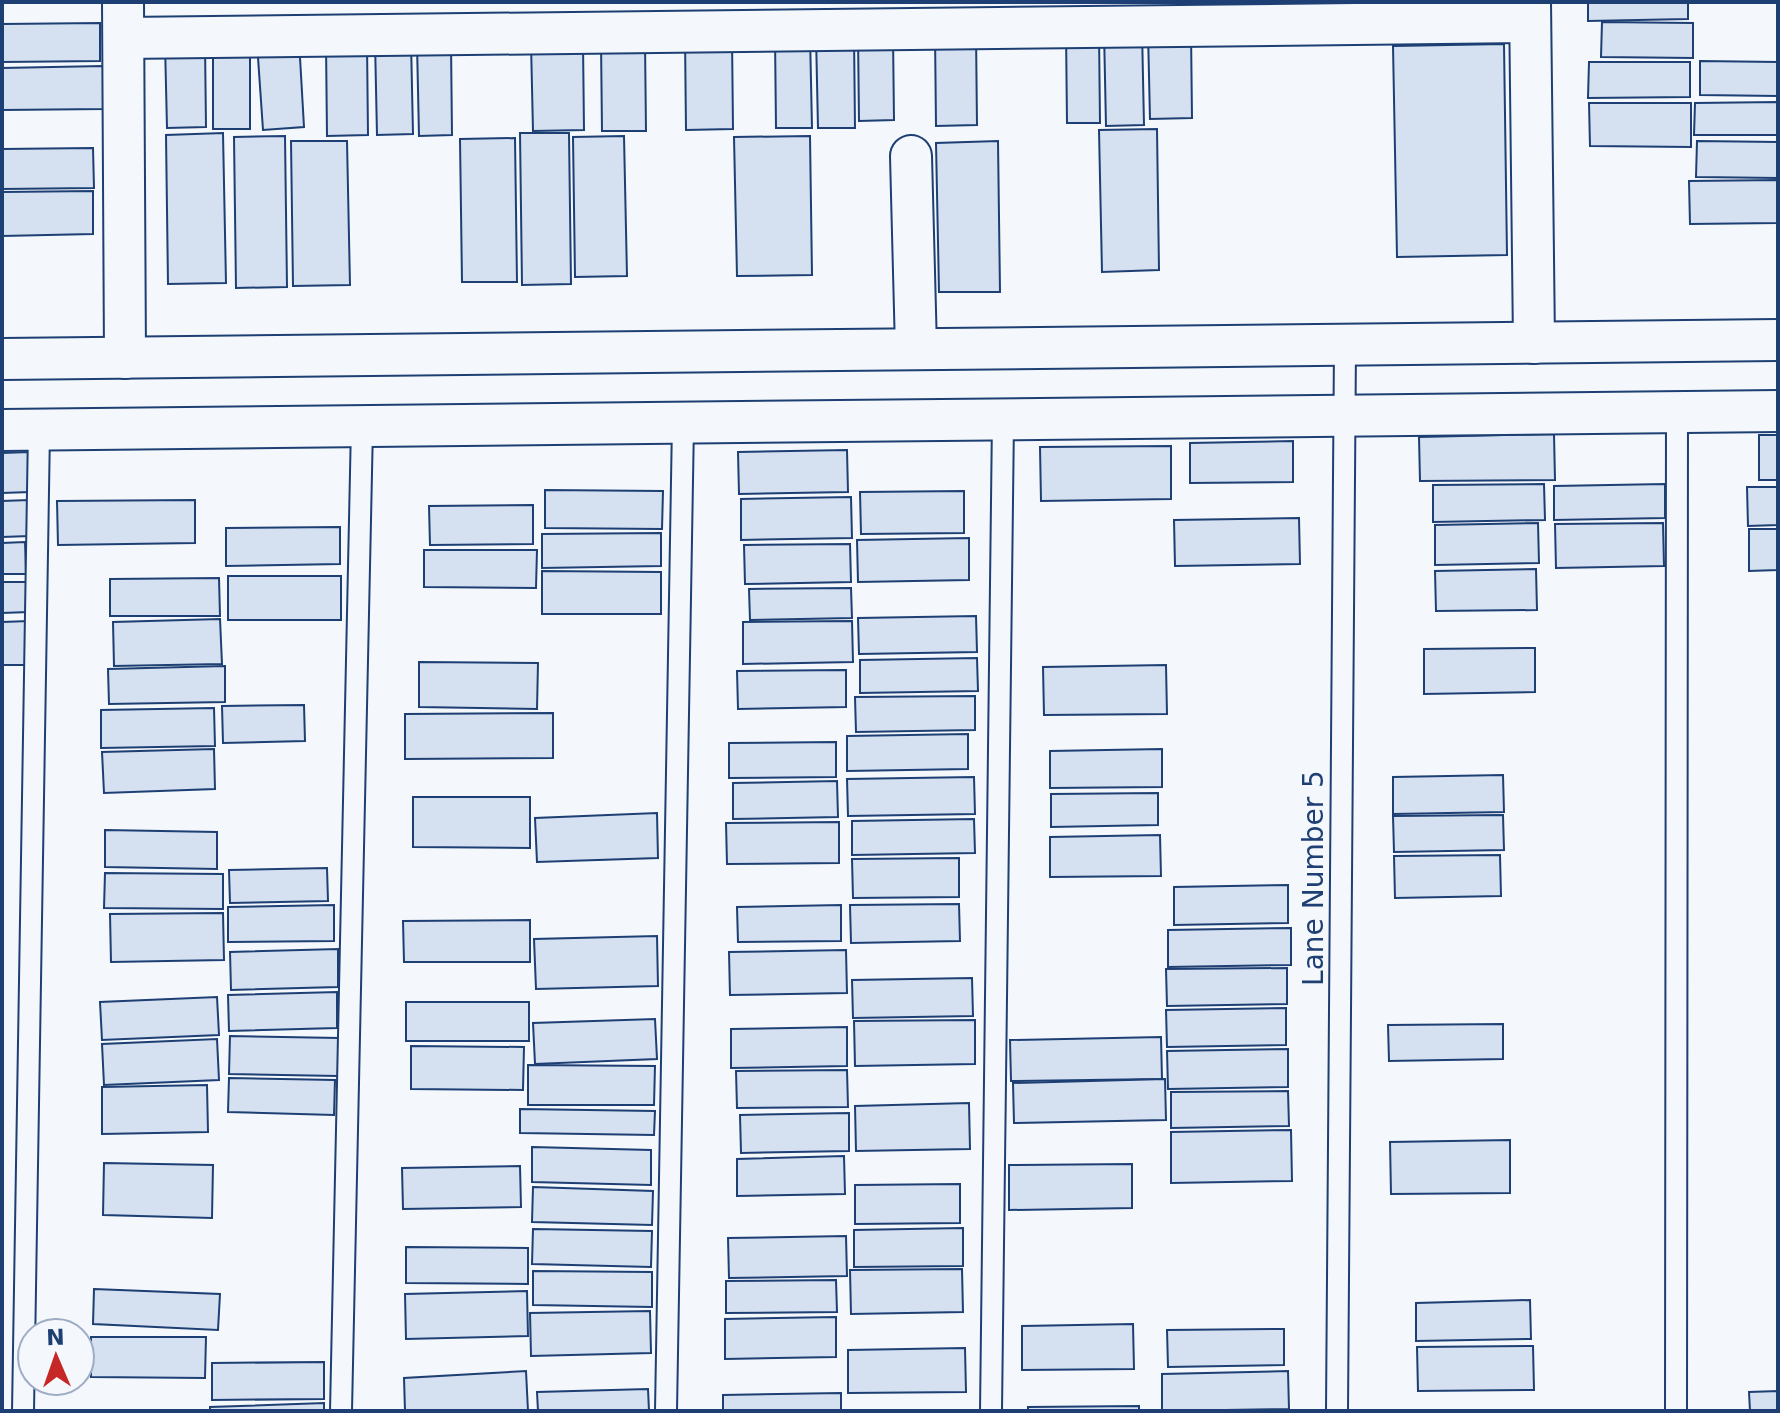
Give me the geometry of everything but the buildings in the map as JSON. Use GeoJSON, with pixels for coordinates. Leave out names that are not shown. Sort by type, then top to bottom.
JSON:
{"type":"FeatureCollection","features":[{"type":"Feature","properties":{"kind":"street"},"geometry":{"type":"LineString","coordinates":[[125,358],[124,20],[1530,12],[1534,343]]}},
{"type":"Feature","properties":{"kind":"street"},"geometry":{"type":"LineString","coordinates":[[911,156],[916,349]]}},
{"type":"Feature","properties":{"kind":"street"},"geometry":{"type":"LineString","coordinates":[[2,359],[1778,340]]}},
{"type":"Feature","properties":{"kind":"street"},"geometry":{"type":"LineString","coordinates":[[21,430],[1778,411]]}},
{"type":"Feature","properties":{"kind":"lane","name":"Lane Number 5"},"geometry":{"type":"LineString","coordinates":[[1337,1411],[1345,345]]}},
{"type":"Feature","properties":{"kind":"lane"},"geometry":{"type":"LineString","coordinates":[[1676,1411],[1677,412]]}},
{"type":"Feature","properties":{"kind":"lane"},"geometry":{"type":"LineString","coordinates":[[991,1411],[1003,419]]}},
{"type":"Feature","properties":{"kind":"lane"},"geometry":{"type":"LineString","coordinates":[[666,1411],[683,423]]}},
{"type":"Feature","properties":{"kind":"lane"},"geometry":{"type":"LineString","coordinates":[[341,1411],[362,426]]}},
{"type":"Feature","properties":{"kind":"lane"},"geometry":{"type":"LineString","coordinates":[[21,430],[23,1411]]}}]}
